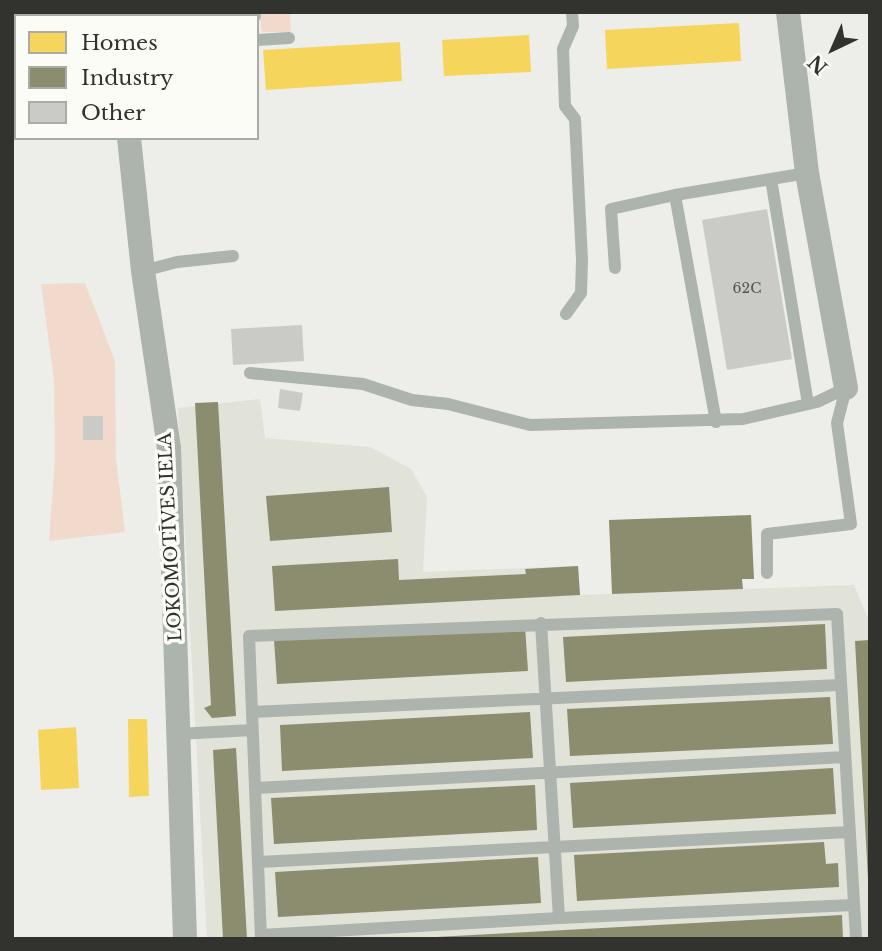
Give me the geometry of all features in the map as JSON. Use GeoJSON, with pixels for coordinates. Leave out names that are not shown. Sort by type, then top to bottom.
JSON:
{"type":"FeatureCollection","features":[{"type":"Feature","properties":{"kind":"street"},"geometry":{"type":"LineString","coordinates":[[788,12],[807,173],[846,388]]}},
{"type":"Feature","properties":{"kind":"street","name":"LOKOMOTĪVES IELA"},"geometry":{"type":"LineString","coordinates":[[130,140],[143,271],[169,448],[185,939]]}},
{"type":"Feature","properties":{"kind":"lane"},"geometry":{"type":"LineString","coordinates":[[566,314],[581,293],[582,260],[575,119],[565,106],[563,49],[573,26],[572,12]]}},
{"type":"Feature","properties":{"kind":"lane"},"geometry":{"type":"LineString","coordinates":[[259,40],[289,38]]}},
{"type":"Feature","properties":{"kind":"lane"},"geometry":{"type":"LineString","coordinates":[[615,268],[611,209],[675,195],[807,173]]}},
{"type":"Feature","properties":{"kind":"lane"},"geometry":{"type":"LineString","coordinates":[[771,179],[808,404]]}},
{"type":"Feature","properties":{"kind":"lane"},"geometry":{"type":"LineString","coordinates":[[675,195],[716,422]]}},
{"type":"Feature","properties":{"kind":"lane"},"geometry":{"type":"LineString","coordinates":[[143,271],[177,262],[233,256]]}},
{"type":"Feature","properties":{"kind":"lane"},"geometry":{"type":"LineString","coordinates":[[250,373],[363,384],[412,400],[448,404],[530,425],[716,422],[808,404],[846,388]]}},
{"type":"Feature","properties":{"kind":"lane"},"geometry":{"type":"LineString","coordinates":[[767,573],[767,534],[851,524],[837,424],[846,388]]}},
{"type":"Feature","properties":{"kind":"lane"},"geometry":{"type":"LineString","coordinates":[[853,905],[559,918],[261,937],[249,636],[837,614],[856,937]]}},
{"type":"Feature","properties":{"kind":"lane"},"geometry":{"type":"LineString","coordinates":[[541,624],[559,918]]}},
{"type":"Feature","properties":{"kind":"lane"},"geometry":{"type":"LineString","coordinates":[[252,712],[841,685]]}},
{"type":"Feature","properties":{"kind":"lane"},"geometry":{"type":"LineString","coordinates":[[178,734],[252,730]]}},
{"type":"Feature","properties":{"kind":"lane"},"geometry":{"type":"LineString","coordinates":[[256,788],[845,757]]}},
{"type":"Feature","properties":{"kind":"lane"},"geometry":{"type":"LineString","coordinates":[[259,862],[849,832]]}},
{"type":"Feature","properties":{"kind":"shaded area"},"geometry":{"type":"Polygon","coordinates":[[[259,12],[290,12],[291,32],[262,32],[259,12]]]}},
{"type":"Feature","properties":{"kind":"shaded area"},"geometry":{"type":"Polygon","coordinates":[[[85,283],[115,361],[116,459],[125,532],[49,541],[55,459],[54,379],[41,284],[85,283]]]}},
{"type":"Feature","properties":{"kind":"shaded area"},"geometry":{"type":"Polygon","coordinates":[[[260,399],[265,438],[370,447],[411,469],[427,497],[423,572],[578,566],[580,595],[854,585],[870,623],[870,939],[207,939],[178,408],[260,399]]]}},
{"type":"Feature","properties":{"kind":"building: Homes"},"geometry":{"type":"Polygon","coordinates":[[[739,23],[741,61],[607,69],[605,30],[739,23]]]}},
{"type":"Feature","properties":{"kind":"building: Homes"},"geometry":{"type":"Polygon","coordinates":[[[529,35],[531,72],[444,76],[442,40],[529,35]]]}},
{"type":"Feature","properties":{"kind":"building: Homes"},"geometry":{"type":"Polygon","coordinates":[[[400,42],[402,81],[266,90],[263,50],[400,42]]]}},
{"type":"Feature","properties":{"kind":"building: Homes"},"geometry":{"type":"Polygon","coordinates":[[[128,719],[147,719],[149,796],[129,797],[128,719]]]}},
{"type":"Feature","properties":{"kind":"building: Homes"},"geometry":{"type":"Polygon","coordinates":[[[76,727],[79,788],[41,790],[38,730],[76,727]]]}},
{"type":"Feature","properties":{"kind":"building: Industry"},"geometry":{"type":"Polygon","coordinates":[[[218,402],[236,716],[212,718],[204,708],[211,705],[195,403],[218,402]]]}},
{"type":"Feature","properties":{"kind":"building: Industry"},"geometry":{"type":"Polygon","coordinates":[[[389,487],[392,532],[270,541],[266,496],[389,487]]]}},
{"type":"Feature","properties":{"kind":"building: Industry"},"geometry":{"type":"Polygon","coordinates":[[[751,515],[754,579],[742,579],[743,589],[612,594],[609,520],[751,515]]]}},
{"type":"Feature","properties":{"kind":"building: Industry"},"geometry":{"type":"Polygon","coordinates":[[[398,559],[399,580],[526,574],[525,569],[578,566],[580,595],[275,611],[272,566],[398,559]]]}},
{"type":"Feature","properties":{"kind":"building: Industry"},"geometry":{"type":"Polygon","coordinates":[[[825,624],[827,669],[566,682],[563,637],[825,624]]]}},
{"type":"Feature","properties":{"kind":"building: Industry"},"geometry":{"type":"Polygon","coordinates":[[[525,626],[528,671],[277,684],[274,639],[525,626]]]}},
{"type":"Feature","properties":{"kind":"building: Industry"},"geometry":{"type":"Polygon","coordinates":[[[870,640],[870,879],[868,879],[855,641],[870,640]]]}},
{"type":"Feature","properties":{"kind":"building: Industry"},"geometry":{"type":"Polygon","coordinates":[[[830,697],[833,744],[570,756],[567,709],[830,697]]]}},
{"type":"Feature","properties":{"kind":"building: Industry"},"geometry":{"type":"Polygon","coordinates":[[[530,712],[533,758],[282,771],[280,725],[530,712]]]}},
{"type":"Feature","properties":{"kind":"building: Industry"},"geometry":{"type":"Polygon","coordinates":[[[236,748],[247,939],[223,939],[213,750],[236,748]]]}},
{"type":"Feature","properties":{"kind":"building: Industry"},"geometry":{"type":"Polygon","coordinates":[[[833,768],[836,814],[573,828],[570,783],[833,768]]]}},
{"type":"Feature","properties":{"kind":"building: Industry"},"geometry":{"type":"Polygon","coordinates":[[[535,785],[537,830],[274,844],[271,798],[535,785]]]}},
{"type":"Feature","properties":{"kind":"building: Industry"},"geometry":{"type":"Polygon","coordinates":[[[824,842],[826,864],[838,863],[839,887],[577,901],[574,855],[824,842]]]}},
{"type":"Feature","properties":{"kind":"building: Industry"},"geometry":{"type":"Polygon","coordinates":[[[538,857],[541,903],[278,917],[275,872],[538,857]]]}},
{"type":"Feature","properties":{"kind":"building: Industry"},"geometry":{"type":"Polygon","coordinates":[[[842,915],[843,938],[436,939],[436,937],[842,915]]]}},
{"type":"Feature","properties":{"kind":"building: Other"},"geometry":{"type":"Polygon","coordinates":[[[767,209],[792,359],[727,370],[702,220],[767,209]]]}},
{"type":"Feature","properties":{"kind":"building: Other"},"geometry":{"type":"Polygon","coordinates":[[[302,325],[304,361],[233,365],[231,329],[302,325]]]}},
{"type":"Feature","properties":{"kind":"building: Other"},"geometry":{"type":"Polygon","coordinates":[[[280,389],[303,393],[300,411],[278,408],[280,389]]]}},
{"type":"Feature","properties":{"kind":"building: Other"},"geometry":{"type":"Polygon","coordinates":[[[83,416],[103,416],[103,440],[83,440],[83,416]]]}}]}
